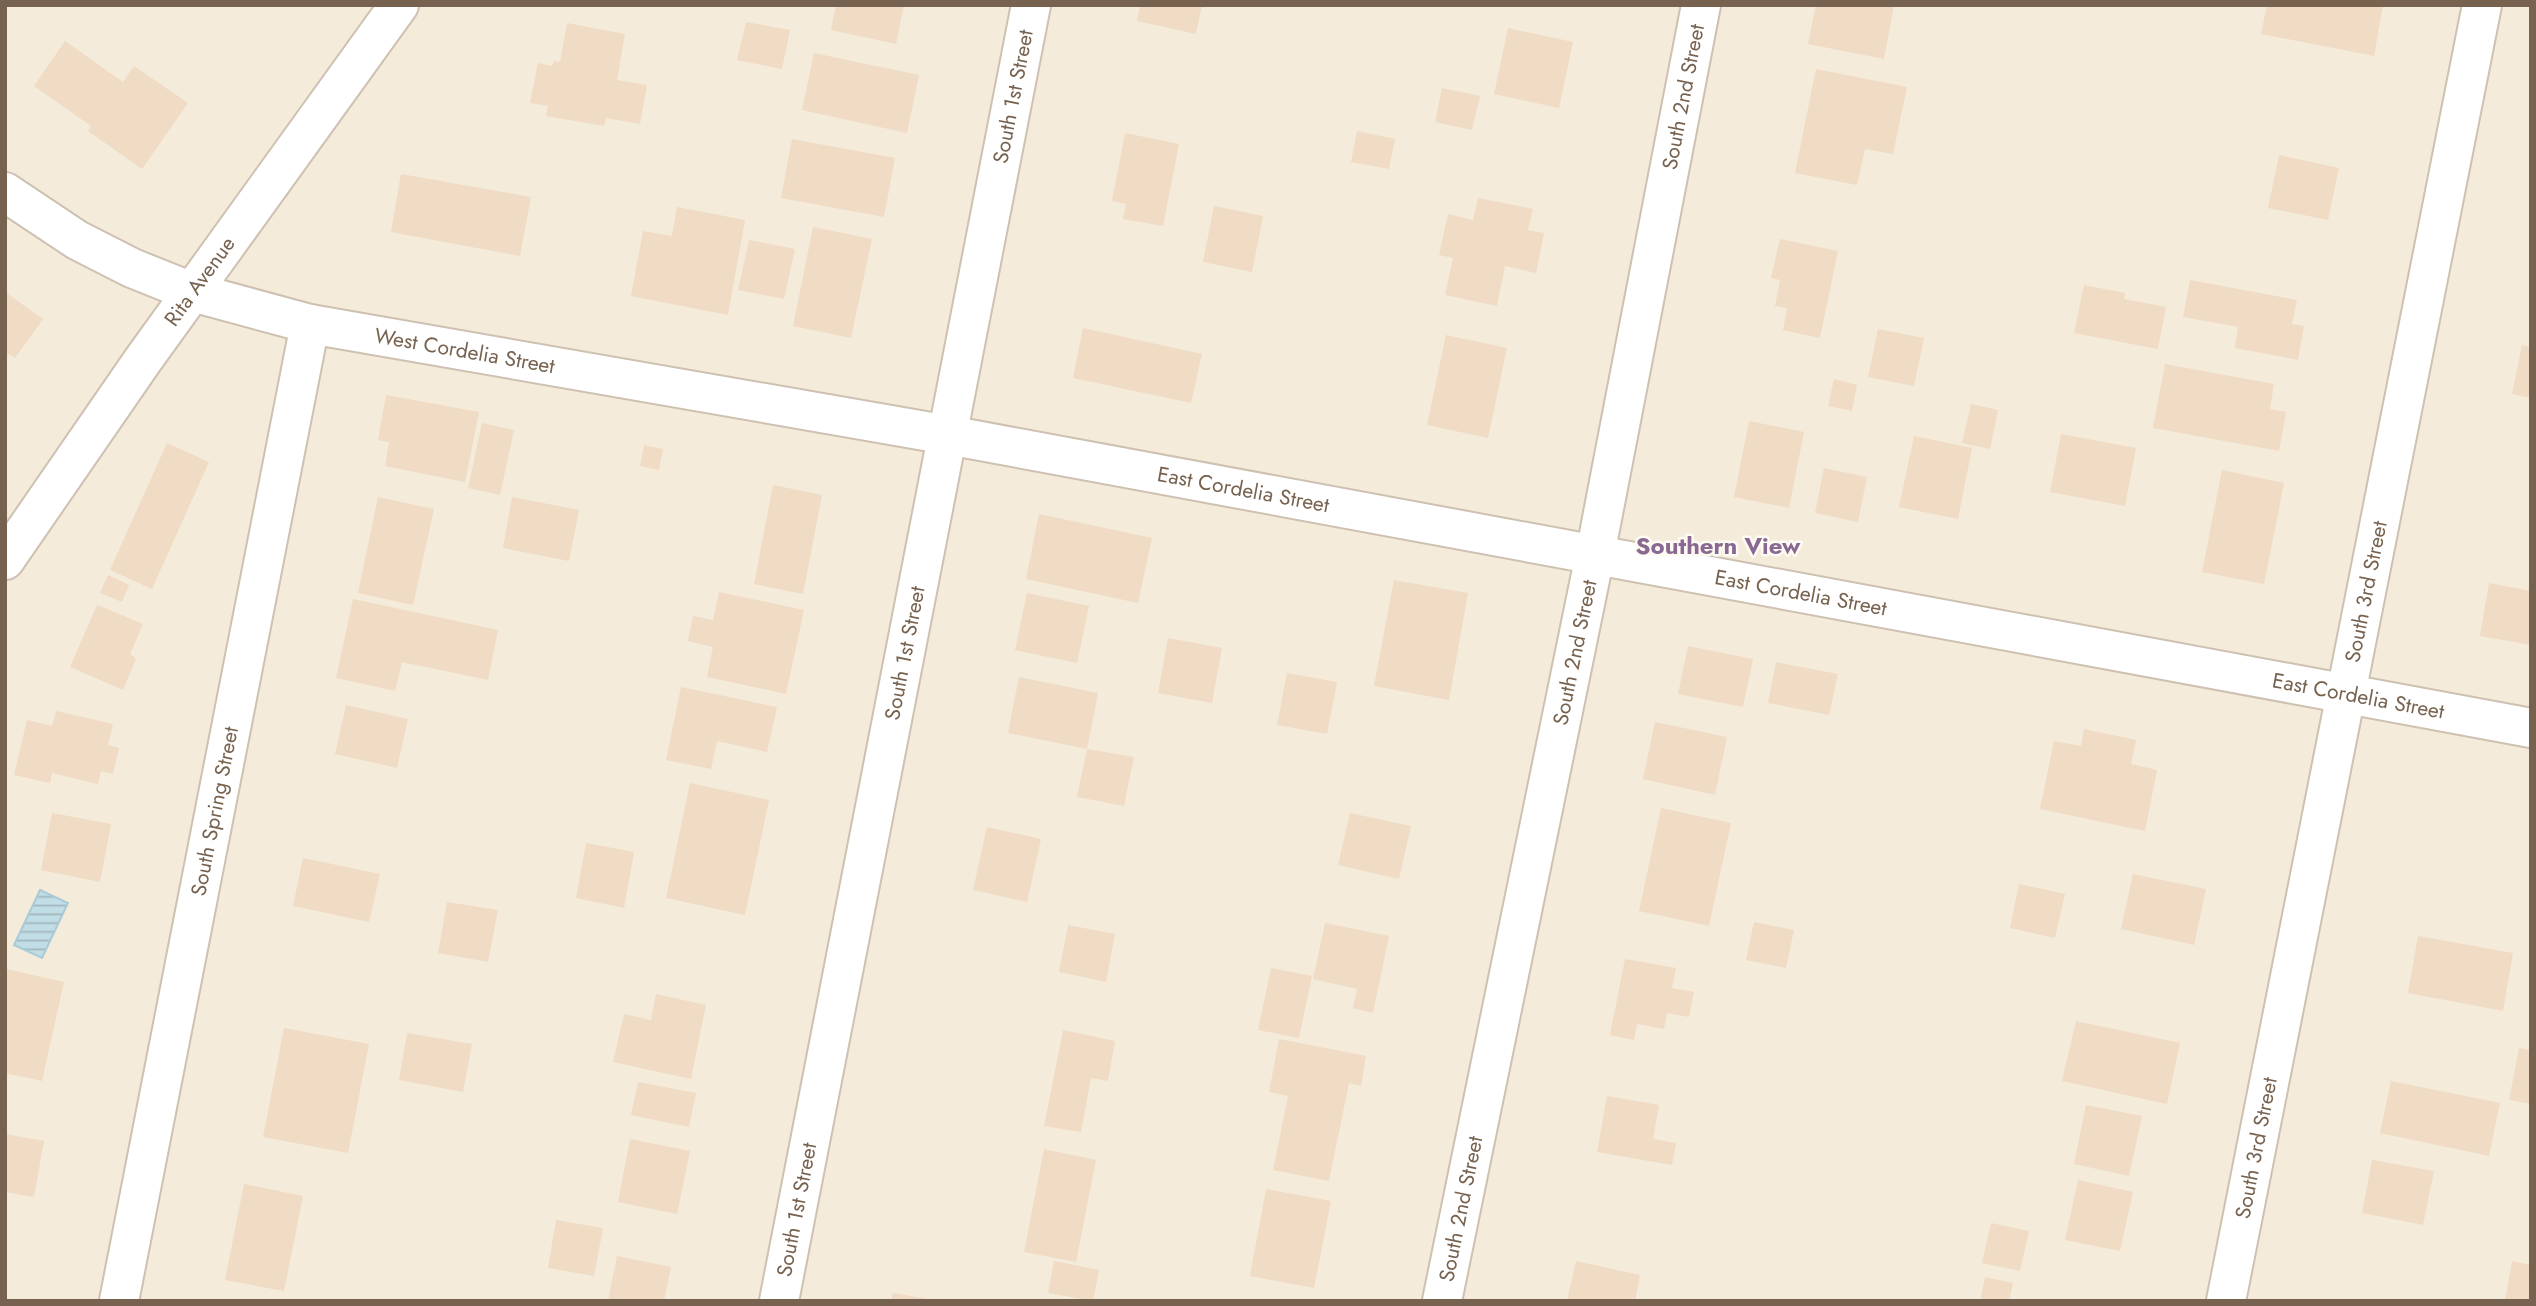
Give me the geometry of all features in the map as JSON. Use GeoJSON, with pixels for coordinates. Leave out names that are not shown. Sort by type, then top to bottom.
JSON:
{"type":"FeatureCollection","features":[{"type":"Feature","properties":{"kind":"street","name":"Rita Avenue"},"geometry":{"type":"LineString","coordinates":[[5,560],[192,292],[399,5]]}},
{"type":"Feature","properties":{"kind":"street","name":"South 1st Street"},"geometry":{"type":"LineString","coordinates":[[779,1301],[1031,5]]}},
{"type":"Feature","properties":{"kind":"street","name":"South 2nd Street"},"geometry":{"type":"LineString","coordinates":[[1442,1301],[1595,555],[1701,5]]}},
{"type":"Feature","properties":{"kind":"street","name":"South 3rd Street"},"geometry":{"type":"LineString","coordinates":[[2226,1301],[2482,5]]}},
{"type":"Feature","properties":{"kind":"street","name":"West Cordelia Street"},"geometry":{"type":"LineString","coordinates":[[5,192],[77,240],[132,268],[192,292],[310,324],[948,435]]}},
{"type":"Feature","properties":{"kind":"street","name":"South Spring Street"},"geometry":{"type":"LineString","coordinates":[[119,1301],[310,324]]}},
{"type":"Feature","properties":{"kind":"street","name":"East Cordelia Street"},"geometry":{"type":"LineString","coordinates":[[948,435],[2531,728]]}},
{"type":"Feature","properties":{"kind":"shaded area"},"geometry":{"type":"Polygon","coordinates":[[[5,5],[2531,5],[2531,1301],[5,1301],[5,5]]]}},
{"type":"Feature","properties":{"kind":"water"},"geometry":{"type":"Polygon","coordinates":[[[40,890],[68,903],[42,958],[14,945],[40,890]]]}},
{"type":"Feature","properties":{"kind":"building"},"geometry":{"type":"Polygon","coordinates":[[[836,5],[904,5],[896,44],[831,30],[836,5]]]}},
{"type":"Feature","properties":{"kind":"building"},"geometry":{"type":"Polygon","coordinates":[[[1140,5],[1202,5],[1196,34],[1137,21],[1140,5]]]}},
{"type":"Feature","properties":{"kind":"building"},"geometry":{"type":"Polygon","coordinates":[[[1816,5],[1894,5],[1884,59],[1808,44],[1816,5]]]}},
{"type":"Feature","properties":{"kind":"building"},"geometry":{"type":"Polygon","coordinates":[[[2267,5],[2383,5],[2374,56],[2261,34],[2267,5]]]}},
{"type":"Feature","properties":{"kind":"building"},"geometry":{"type":"Polygon","coordinates":[[[746,22],[790,30],[782,69],[737,60],[746,22]]]}},
{"type":"Feature","properties":{"kind":"building"},"geometry":{"type":"Polygon","coordinates":[[[567,23],[625,34],[617,80],[647,85],[640,124],[606,118],[604,126],[546,116],[548,106],[530,103],[538,63],[552,66],[554,61],[560,62],[567,23]]]}},
{"type":"Feature","properties":{"kind":"building"},"geometry":{"type":"Polygon","coordinates":[[[1508,28],[1573,42],[1559,108],[1494,94],[1508,28]]]}},
{"type":"Feature","properties":{"kind":"building"},"geometry":{"type":"Polygon","coordinates":[[[65,41],[123,82],[134,66],[188,103],[142,169],[88,131],[91,126],[34,86],[65,41]]]}},
{"type":"Feature","properties":{"kind":"building"},"geometry":{"type":"Polygon","coordinates":[[[814,53],[919,75],[907,133],[802,110],[814,53]]]}},
{"type":"Feature","properties":{"kind":"building"},"geometry":{"type":"Polygon","coordinates":[[[1816,69],[1907,87],[1893,154],[1865,149],[1857,185],[1795,173],[1816,69]]]}},
{"type":"Feature","properties":{"kind":"building"},"geometry":{"type":"Polygon","coordinates":[[[1442,88],[1480,96],[1472,130],[1435,122],[1442,88]]]}},
{"type":"Feature","properties":{"kind":"building"},"geometry":{"type":"Polygon","coordinates":[[[1357,131],[1395,139],[1389,169],[1351,162],[1357,131]]]}},
{"type":"Feature","properties":{"kind":"building"},"geometry":{"type":"Polygon","coordinates":[[[1125,133],[1179,144],[1163,226],[1123,219],[1126,204],[1112,201],[1125,133]]]}},
{"type":"Feature","properties":{"kind":"building"},"geometry":{"type":"Polygon","coordinates":[[[792,139],[895,158],[884,217],[781,198],[792,139]]]}},
{"type":"Feature","properties":{"kind":"building"},"geometry":{"type":"Polygon","coordinates":[[[2279,155],[2339,168],[2328,220],[2268,208],[2279,155]]]}},
{"type":"Feature","properties":{"kind":"building"},"geometry":{"type":"Polygon","coordinates":[[[401,174],[531,197],[520,256],[391,232],[401,174]]]}},
{"type":"Feature","properties":{"kind":"building"},"geometry":{"type":"Polygon","coordinates":[[[1478,198],[1533,209],[1528,230],[1544,233],[1536,273],[1505,266],[1497,306],[1445,295],[1453,258],[1439,255],[1448,214],[1473,220],[1478,198]]]}},
{"type":"Feature","properties":{"kind":"building"},"geometry":{"type":"Polygon","coordinates":[[[1214,206],[1263,216],[1252,272],[1203,262],[1214,206]]]}},
{"type":"Feature","properties":{"kind":"building"},"geometry":{"type":"Polygon","coordinates":[[[677,207],[745,220],[728,315],[631,296],[643,231],[672,236],[677,207]]]}},
{"type":"Feature","properties":{"kind":"building"},"geometry":{"type":"Polygon","coordinates":[[[813,227],[872,239],[851,338],[793,326],[813,227]]]}},
{"type":"Feature","properties":{"kind":"building"},"geometry":{"type":"Polygon","coordinates":[[[1780,239],[1838,251],[1820,338],[1783,330],[1787,308],[1775,306],[1780,280],[1771,278],[1780,239]]]}},
{"type":"Feature","properties":{"kind":"building"},"geometry":{"type":"Polygon","coordinates":[[[749,240],[795,249],[784,299],[738,290],[749,240]]]}},
{"type":"Feature","properties":{"kind":"building"},"geometry":{"type":"Polygon","coordinates":[[[2190,280],[2297,300],[2292,324],[2304,326],[2298,360],[2235,348],[2238,327],[2183,317],[2190,280]]]}},
{"type":"Feature","properties":{"kind":"building"},"geometry":{"type":"Polygon","coordinates":[[[2084,285],[2125,293],[2124,299],[2166,307],[2158,349],[2074,333],[2084,285]]]}},
{"type":"Feature","properties":{"kind":"building"},"geometry":{"type":"Polygon","coordinates":[[[5,292],[43,319],[15,358],[5,352],[5,292]]]}},
{"type":"Feature","properties":{"kind":"building"},"geometry":{"type":"Polygon","coordinates":[[[1083,328],[1202,354],[1191,403],[1073,378],[1083,328]]]}},
{"type":"Feature","properties":{"kind":"building"},"geometry":{"type":"Polygon","coordinates":[[[1878,329],[1924,338],[1914,386],[1868,377],[1878,329]]]}},
{"type":"Feature","properties":{"kind":"building"},"geometry":{"type":"Polygon","coordinates":[[[1446,335],[1507,348],[1488,438],[1427,425],[1446,335]]]}},
{"type":"Feature","properties":{"kind":"building"},"geometry":{"type":"Polygon","coordinates":[[[2522,345],[2531,347],[2531,398],[2512,394],[2522,345]]]}},
{"type":"Feature","properties":{"kind":"building"},"geometry":{"type":"Polygon","coordinates":[[[2165,364],[2274,384],[2270,409],[2286,412],[2279,451],[2153,428],[2165,364]]]}},
{"type":"Feature","properties":{"kind":"building"},"geometry":{"type":"Polygon","coordinates":[[[1834,379],[1857,385],[1852,411],[1828,406],[1834,379]]]}},
{"type":"Feature","properties":{"kind":"building"},"geometry":{"type":"Polygon","coordinates":[[[386,395],[479,412],[465,482],[385,466],[389,442],[378,440],[386,395]]]}},
{"type":"Feature","properties":{"kind":"building"},"geometry":{"type":"Polygon","coordinates":[[[1971,404],[1998,410],[1990,449],[1962,443],[1971,404]]]}},
{"type":"Feature","properties":{"kind":"building"},"geometry":{"type":"Polygon","coordinates":[[[1749,421],[1804,432],[1789,508],[1734,497],[1749,421]]]}},
{"type":"Feature","properties":{"kind":"building"},"geometry":{"type":"Polygon","coordinates":[[[482,423],[514,430],[500,495],[468,488],[482,423]]]}},
{"type":"Feature","properties":{"kind":"building"},"geometry":{"type":"Polygon","coordinates":[[[2061,434],[2136,448],[2125,506],[2050,492],[2061,434]]]}},
{"type":"Feature","properties":{"kind":"building"},"geometry":{"type":"Polygon","coordinates":[[[1914,436],[1972,448],[1958,519],[1899,507],[1914,436]]]}},
{"type":"Feature","properties":{"kind":"building"},"geometry":{"type":"Polygon","coordinates":[[[167,443],[209,462],[152,589],[110,570],[167,443]]]}},
{"type":"Feature","properties":{"kind":"building"},"geometry":{"type":"Polygon","coordinates":[[[644,445],[663,449],[659,470],[640,466],[644,445]]]}},
{"type":"Feature","properties":{"kind":"building"},"geometry":{"type":"Polygon","coordinates":[[[1824,468],[1867,477],[1858,522],[1815,513],[1824,468]]]}},
{"type":"Feature","properties":{"kind":"building"},"geometry":{"type":"Polygon","coordinates":[[[2222,470],[2284,483],[2264,584],[2202,572],[2222,470]]]}},
{"type":"Feature","properties":{"kind":"building"},"geometry":{"type":"Polygon","coordinates":[[[773,485],[822,495],[803,594],[754,584],[773,485]]]}},
{"type":"Feature","properties":{"kind":"building"},"geometry":{"type":"Polygon","coordinates":[[[378,497],[434,509],[413,605],[358,593],[378,497]]]}},
{"type":"Feature","properties":{"kind":"building"},"geometry":{"type":"Polygon","coordinates":[[[512,497],[579,510],[569,561],[503,548],[512,497]]]}},
{"type":"Feature","properties":{"kind":"building"},"geometry":{"type":"Polygon","coordinates":[[[1039,514],[1152,538],[1138,603],[1026,579],[1039,514]]]}},
{"type":"Feature","properties":{"kind":"building"},"geometry":{"type":"Polygon","coordinates":[[[108,575],[129,585],[122,602],[100,593],[108,575]]]}},
{"type":"Feature","properties":{"kind":"building"},"geometry":{"type":"Polygon","coordinates":[[[1394,580],[1468,593],[1449,700],[1374,686],[1394,580]]]}},
{"type":"Feature","properties":{"kind":"building"},"geometry":{"type":"Polygon","coordinates":[[[2489,583],[2531,591],[2531,645],[2480,636],[2489,583]]]}},
{"type":"Feature","properties":{"kind":"building"},"geometry":{"type":"Polygon","coordinates":[[[719,592],[804,610],[786,694],[707,677],[713,647],[688,641],[693,616],[713,620],[719,592]]]}},
{"type":"Feature","properties":{"kind":"building"},"geometry":{"type":"Polygon","coordinates":[[[1027,593],[1089,606],[1077,663],[1015,650],[1027,593]]]}},
{"type":"Feature","properties":{"kind":"building"},"geometry":{"type":"Polygon","coordinates":[[[353,599],[498,630],[488,680],[402,662],[395,691],[336,678],[353,599]]]}},
{"type":"Feature","properties":{"kind":"building"},"geometry":{"type":"Polygon","coordinates":[[[97,605],[143,624],[130,654],[136,659],[123,690],[70,667],[97,605]]]}},
{"type":"Feature","properties":{"kind":"building"},"geometry":{"type":"Polygon","coordinates":[[[1168,638],[1222,648],[1212,703],[1158,693],[1168,638]]]}},
{"type":"Feature","properties":{"kind":"building"},"geometry":{"type":"Polygon","coordinates":[[[1688,646],[1753,659],[1743,707],[1678,694],[1688,646]]]}},
{"type":"Feature","properties":{"kind":"building"},"geometry":{"type":"Polygon","coordinates":[[[1776,662],[1838,674],[1829,715],[1768,703],[1776,662]]]}},
{"type":"Feature","properties":{"kind":"building"},"geometry":{"type":"Polygon","coordinates":[[[1287,673],[1337,682],[1327,734],[1277,725],[1287,673]]]}},
{"type":"Feature","properties":{"kind":"building"},"geometry":{"type":"Polygon","coordinates":[[[1019,677],[1098,693],[1087,749],[1008,733],[1019,677]]]}},
{"type":"Feature","properties":{"kind":"building"},"geometry":{"type":"Polygon","coordinates":[[[681,687],[777,707],[767,752],[717,741],[711,769],[666,760],[681,687]]]}},
{"type":"Feature","properties":{"kind":"building"},"geometry":{"type":"Polygon","coordinates":[[[346,705],[408,719],[397,768],[335,754],[346,705]]]}},
{"type":"Feature","properties":{"kind":"building"},"geometry":{"type":"Polygon","coordinates":[[[56,711],[113,724],[108,745],[119,748],[113,774],[101,771],[98,784],[52,773],[50,783],[14,775],[27,720],[52,726],[56,711]]]}},
{"type":"Feature","properties":{"kind":"building"},"geometry":{"type":"Polygon","coordinates":[[[1655,722],[1727,737],[1715,795],[1643,779],[1655,722]]]}},
{"type":"Feature","properties":{"kind":"building"},"geometry":{"type":"Polygon","coordinates":[[[2084,729],[2136,740],[2131,764],[2157,770],[2145,831],[2040,809],[2054,741],[2081,746],[2084,729]]]}},
{"type":"Feature","properties":{"kind":"building"},"geometry":{"type":"Polygon","coordinates":[[[1087,749],[1134,757],[1124,806],[1077,797],[1087,749]]]}},
{"type":"Feature","properties":{"kind":"building"},"geometry":{"type":"Polygon","coordinates":[[[690,783],[769,800],[745,915],[666,898],[690,783]]]}},
{"type":"Feature","properties":{"kind":"building"},"geometry":{"type":"Polygon","coordinates":[[[1661,808],[1731,823],[1709,926],[1639,911],[1661,808]]]}},
{"type":"Feature","properties":{"kind":"building"},"geometry":{"type":"Polygon","coordinates":[[[52,813],[111,824],[100,882],[41,870],[52,813]]]}},
{"type":"Feature","properties":{"kind":"building"},"geometry":{"type":"Polygon","coordinates":[[[1350,813],[1411,826],[1399,879],[1338,865],[1350,813]]]}},
{"type":"Feature","properties":{"kind":"building"},"geometry":{"type":"Polygon","coordinates":[[[987,827],[1041,839],[1027,902],[973,890],[987,827]]]}},
{"type":"Feature","properties":{"kind":"building"},"geometry":{"type":"Polygon","coordinates":[[[586,843],[634,852],[624,908],[576,898],[586,843]]]}},
{"type":"Feature","properties":{"kind":"building"},"geometry":{"type":"Polygon","coordinates":[[[303,858],[380,874],[369,922],[293,906],[303,858]]]}},
{"type":"Feature","properties":{"kind":"building"},"geometry":{"type":"Polygon","coordinates":[[[2133,874],[2206,889],[2194,945],[2121,929],[2133,874]]]}},
{"type":"Feature","properties":{"kind":"building"},"geometry":{"type":"Polygon","coordinates":[[[2019,884],[2065,894],[2055,938],[2010,928],[2019,884]]]}},
{"type":"Feature","properties":{"kind":"building"},"geometry":{"type":"Polygon","coordinates":[[[447,902],[498,910],[488,962],[438,953],[447,902]]]}},
{"type":"Feature","properties":{"kind":"building"},"geometry":{"type":"Polygon","coordinates":[[[1754,922],[1794,930],[1786,968],[1746,960],[1754,922]]]}},
{"type":"Feature","properties":{"kind":"building"},"geometry":{"type":"Polygon","coordinates":[[[1325,923],[1389,936],[1373,1013],[1353,1008],[1357,989],[1313,979],[1325,923]]]}},
{"type":"Feature","properties":{"kind":"building"},"geometry":{"type":"Polygon","coordinates":[[[1068,925],[1115,934],[1106,982],[1059,972],[1068,925]]]}},
{"type":"Feature","properties":{"kind":"building"},"geometry":{"type":"Polygon","coordinates":[[[2418,936],[2513,953],[2503,1011],[2408,993],[2418,936]]]}},
{"type":"Feature","properties":{"kind":"building"},"geometry":{"type":"Polygon","coordinates":[[[1625,959],[1676,968],[1672,988],[1694,992],[1689,1017],[1667,1013],[1664,1029],[1637,1024],[1634,1040],[1610,1035],[1625,959]]]}},
{"type":"Feature","properties":{"kind":"building"},"geometry":{"type":"Polygon","coordinates":[[[1271,968],[1312,976],[1299,1038],[1258,1030],[1271,968]]]}},
{"type":"Feature","properties":{"kind":"building"},"geometry":{"type":"Polygon","coordinates":[[[6,969],[64,982],[42,1081],[5,1073],[6,969]]]}},
{"type":"Feature","properties":{"kind":"building"},"geometry":{"type":"Polygon","coordinates":[[[656,994],[706,1005],[691,1079],[613,1062],[624,1014],[651,1020],[656,994]]]}},
{"type":"Feature","properties":{"kind":"building"},"geometry":{"type":"Polygon","coordinates":[[[2076,1021],[2180,1043],[2167,1104],[2062,1081],[2076,1021]]]}},
{"type":"Feature","properties":{"kind":"building"},"geometry":{"type":"Polygon","coordinates":[[[284,1028],[369,1044],[348,1153],[263,1137],[284,1028]]]}},
{"type":"Feature","properties":{"kind":"building"},"geometry":{"type":"Polygon","coordinates":[[[1063,1030],[1115,1041],[1108,1081],[1091,1078],[1081,1132],[1044,1126],[1063,1030]]]}},
{"type":"Feature","properties":{"kind":"building"},"geometry":{"type":"Polygon","coordinates":[[[407,1033],[472,1044],[463,1092],[399,1080],[407,1033]]]}},
{"type":"Feature","properties":{"kind":"building"},"geometry":{"type":"Polygon","coordinates":[[[1279,1039],[1366,1056],[1361,1086],[1349,1083],[1329,1181],[1273,1170],[1288,1096],[1269,1092],[1279,1039]]]}},
{"type":"Feature","properties":{"kind":"building"},"geometry":{"type":"Polygon","coordinates":[[[2519,1048],[2531,1050],[2531,1104],[2509,1100],[2519,1048]]]}},
{"type":"Feature","properties":{"kind":"building"},"geometry":{"type":"Polygon","coordinates":[[[2391,1081],[2500,1103],[2489,1156],[2380,1133],[2391,1081]]]}},
{"type":"Feature","properties":{"kind":"building"},"geometry":{"type":"Polygon","coordinates":[[[638,1082],[696,1093],[689,1127],[631,1115],[638,1082]]]}},
{"type":"Feature","properties":{"kind":"building"},"geometry":{"type":"Polygon","coordinates":[[[1607,1096],[1659,1105],[1653,1139],[1676,1143],[1672,1165],[1597,1152],[1607,1096]]]}},
{"type":"Feature","properties":{"kind":"building"},"geometry":{"type":"Polygon","coordinates":[[[2086,1105],[2142,1116],[2129,1176],[2074,1164],[2086,1105]]]}},
{"type":"Feature","properties":{"kind":"building"},"geometry":{"type":"Polygon","coordinates":[[[5,1134],[44,1141],[34,1197],[5,1192],[5,1134]]]}},
{"type":"Feature","properties":{"kind":"building"},"geometry":{"type":"Polygon","coordinates":[[[630,1139],[690,1151],[677,1214],[618,1202],[630,1139]]]}},
{"type":"Feature","properties":{"kind":"building"},"geometry":{"type":"Polygon","coordinates":[[[1044,1149],[1096,1160],[1076,1262],[1024,1252],[1044,1149]]]}},
{"type":"Feature","properties":{"kind":"building"},"geometry":{"type":"Polygon","coordinates":[[[2372,1160],[2434,1171],[2423,1225],[2362,1213],[2372,1160]]]}},
{"type":"Feature","properties":{"kind":"building"},"geometry":{"type":"Polygon","coordinates":[[[2078,1180],[2133,1192],[2120,1251],[2065,1240],[2078,1180]]]}},
{"type":"Feature","properties":{"kind":"building"},"geometry":{"type":"Polygon","coordinates":[[[244,1184],[303,1196],[284,1291],[225,1280],[244,1184]]]}},
{"type":"Feature","properties":{"kind":"building"},"geometry":{"type":"Polygon","coordinates":[[[1266,1189],[1331,1201],[1314,1288],[1250,1276],[1266,1189]]]}},
{"type":"Feature","properties":{"kind":"building"},"geometry":{"type":"Polygon","coordinates":[[[556,1220],[603,1228],[594,1276],[548,1268],[556,1220]]]}},
{"type":"Feature","properties":{"kind":"building"},"geometry":{"type":"Polygon","coordinates":[[[1991,1223],[2029,1231],[2020,1271],[1982,1263],[1991,1223]]]}},
{"type":"Feature","properties":{"kind":"building"},"geometry":{"type":"Polygon","coordinates":[[[617,1256],[671,1267],[664,1301],[608,1301],[617,1256]]]}},
{"type":"Feature","properties":{"kind":"building"},"geometry":{"type":"Polygon","coordinates":[[[1054,1261],[1099,1270],[1093,1301],[1048,1293],[1054,1261]]]}},
{"type":"Feature","properties":{"kind":"building"},"geometry":{"type":"Polygon","coordinates":[[[1576,1261],[1640,1275],[1635,1301],[1567,1301],[1576,1261]]]}},
{"type":"Feature","properties":{"kind":"building"},"geometry":{"type":"Polygon","coordinates":[[[2512,1261],[2531,1265],[2531,1301],[2505,1301],[2512,1261]]]}},
{"type":"Feature","properties":{"kind":"building"},"geometry":{"type":"Polygon","coordinates":[[[1985,1277],[2013,1283],[2009,1301],[1980,1301],[1985,1277]]]}},
{"type":"Feature","properties":{"kind":"building"},"geometry":{"type":"Polygon","coordinates":[[[893,1293],[928,1299],[928,1301],[891,1301],[893,1293]]]}},
{"type":"Feature","properties":{"kind":"district","name":"Southern View"},"geometry":{"type":"Point","coordinates":[1718,545]}}]}
